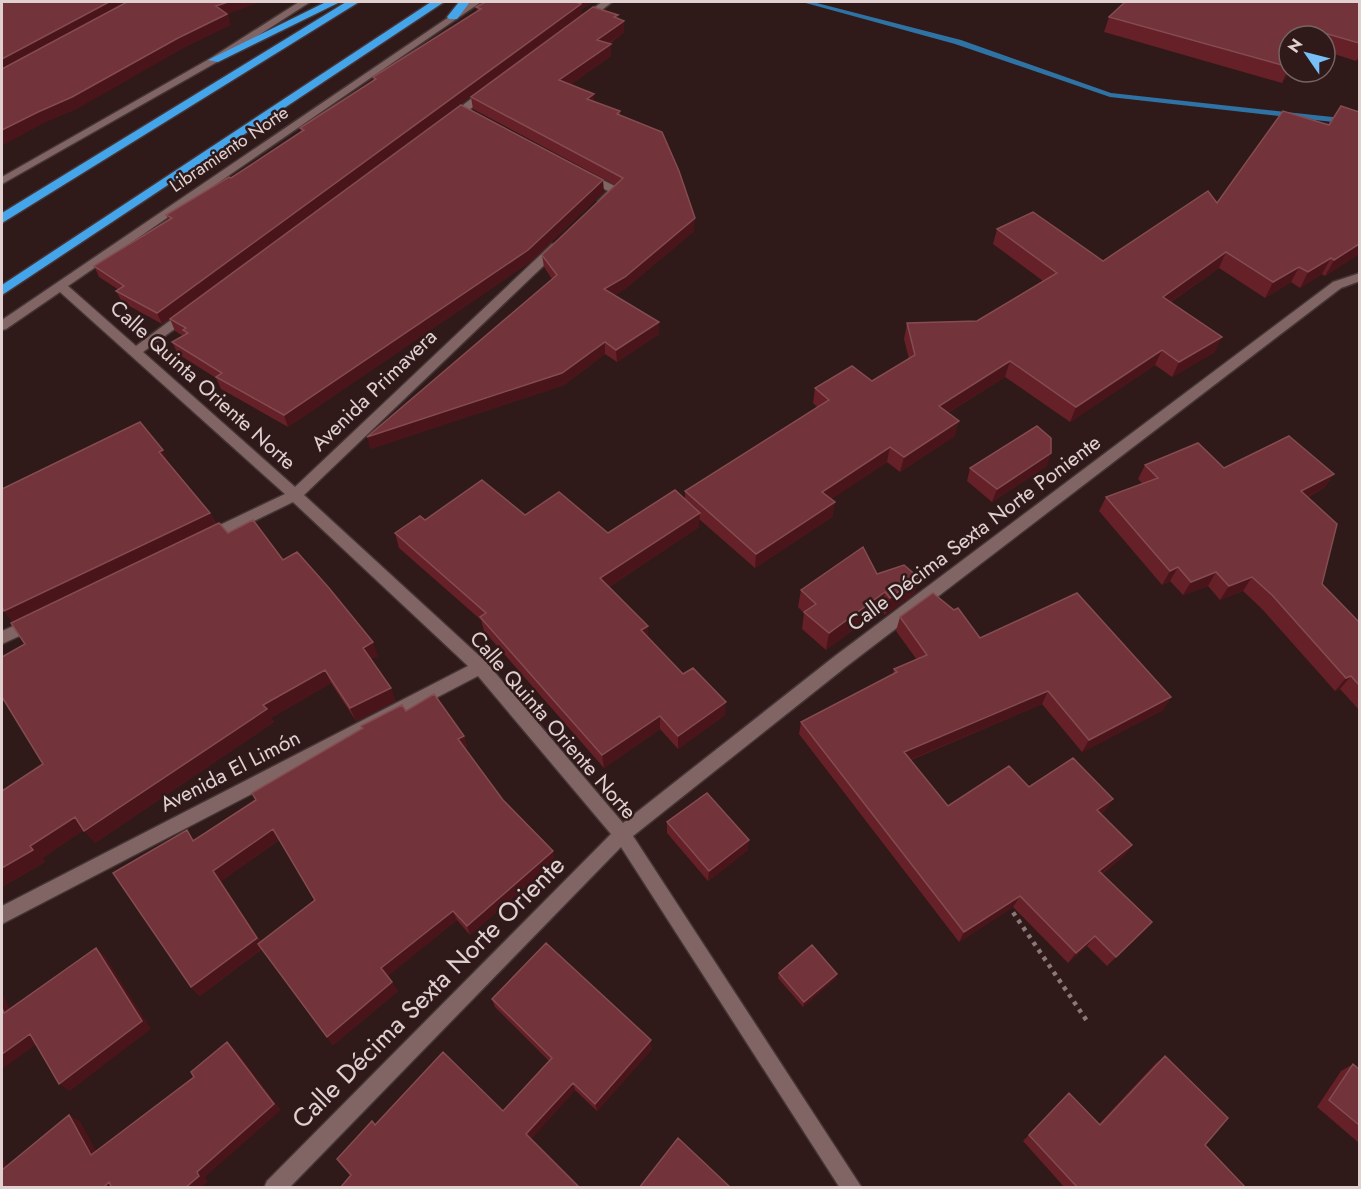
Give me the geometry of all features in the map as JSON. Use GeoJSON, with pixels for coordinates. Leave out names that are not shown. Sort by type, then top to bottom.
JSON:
{"type":"FeatureCollection","features":[{"type":"Feature","properties":{"kind":"highway"},"geometry":{"type":"LineString","coordinates":[[214,60],[334,2]]}},
{"type":"Feature","properties":{"kind":"highway"},"geometry":{"type":"LineString","coordinates":[[2,219],[353,2]]}},
{"type":"Feature","properties":{"kind":"highway","name":"Libramiento Norte"},"geometry":{"type":"LineString","coordinates":[[2,291],[438,2]]}},
{"type":"Feature","properties":{"kind":"highway"},"geometry":{"type":"LineString","coordinates":[[453,17],[464,2]]}},
{"type":"Feature","properties":{"kind":"street"},"geometry":{"type":"LineString","coordinates":[[2,181],[214,60],[304,2]]}},
{"type":"Feature","properties":{"kind":"street","name":"Libramiento Norte"},"geometry":{"type":"LineString","coordinates":[[2,326],[476,2]]}},
{"type":"Feature","properties":{"kind":"street"},"geometry":{"type":"LineString","coordinates":[[571,29],[607,2]]}},
{"type":"Feature","properties":{"kind":"street"},"geometry":{"type":"LineString","coordinates":[[444,124],[468,113],[499,83]]}},
{"type":"Feature","properties":{"kind":"street"},"geometry":{"type":"LineString","coordinates":[[574,169],[615,190],[598,207]]}},
{"type":"Feature","properties":{"kind":"street","name":"Avenida Primavera"},"geometry":{"type":"LineString","coordinates":[[190,546],[295,495],[563,240]]}},
{"type":"Feature","properties":{"kind":"street","name":"Calle Décima Sexta Norte Poniente"},"geometry":{"type":"LineString","coordinates":[[622,834],[841,661],[1337,285],[1359,277]]}},
{"type":"Feature","properties":{"kind":"street","name":"Calle Quinta Oriente Norte"},"geometry":{"type":"LineString","coordinates":[[61,286],[295,495],[480,667],[622,834],[846,1184]]}},
{"type":"Feature","properties":{"kind":"street"},"geometry":{"type":"LineString","coordinates":[[134,353],[200,304]]}},
{"type":"Feature","properties":{"kind":"street"},"geometry":{"type":"LineString","coordinates":[[2,638],[44,618]]}},
{"type":"Feature","properties":{"kind":"street","name":"Avenida El Limón"},"geometry":{"type":"LineString","coordinates":[[2,915],[480,667]]}},
{"type":"Feature","properties":{"kind":"street","name":"Calle Décima Sexta Norte Oriente"},"geometry":{"type":"LineString","coordinates":[[274,1188],[622,834]]}},
{"type":"Feature","properties":{"kind":"path"},"geometry":{"type":"LineString","coordinates":[[1007,904],[1088,1021]]}},
{"type":"Feature","properties":{"kind":"building"},"geometry":{"type":"Polygon","coordinates":[[[2,2],[109,2],[2,59],[2,2]]]}},
{"type":"Feature","properties":{"kind":"building"},"geometry":{"type":"Polygon","coordinates":[[[127,2],[228,2],[216,6],[227,14],[178,38],[72,97],[2,130],[2,69],[127,2]]]}},
{"type":"Feature","properties":{"kind":"building"},"geometry":{"type":"Polygon","coordinates":[[[486,2],[576,2],[581,4],[157,313],[116,291],[124,286],[94,266],[172,218],[166,215],[229,177],[231,178],[304,130],[300,128],[376,79],[373,77],[481,9],[476,7],[486,2]]]}},
{"type":"Feature","properties":{"kind":"building"},"geometry":{"type":"Polygon","coordinates":[[[1125,2],[1359,2],[1359,43],[1337,37],[1337,24],[1277,24],[1277,64],[1109,17],[1125,2]]]}},
{"type":"Feature","properties":{"kind":"building"},"geometry":{"type":"Polygon","coordinates":[[[593,7],[618,15],[614,17],[624,21],[597,40],[611,44],[559,80],[594,94],[587,99],[620,111],[617,114],[662,132],[679,171],[695,218],[625,277],[604,289],[659,322],[616,350],[605,342],[562,373],[367,437],[557,275],[542,255],[623,178],[471,97],[593,7]]]}},
{"type":"Feature","properties":{"kind":"building"},"geometry":{"type":"Polygon","coordinates":[[[461,105],[603,180],[528,250],[284,415],[216,377],[222,373],[172,342],[188,333],[183,330],[186,328],[170,319],[461,105]]]}},
{"type":"Feature","properties":{"kind":"building"},"geometry":{"type":"Polygon","coordinates":[[[1341,106],[1359,112],[1359,244],[1334,260],[1331,258],[1308,272],[1299,267],[1273,282],[1226,252],[1163,297],[1222,337],[1179,362],[1162,350],[1076,407],[1010,361],[939,406],[959,421],[904,457],[890,447],[822,492],[835,502],[756,554],[685,491],[829,400],[815,388],[852,366],[872,381],[915,355],[907,323],[977,321],[1057,273],[997,229],[1033,212],[1103,261],[1208,191],[1217,203],[1283,111],[1329,125],[1341,106]]]}},
{"type":"Feature","properties":{"kind":"building"},"geometry":{"type":"Polygon","coordinates":[[[140,422],[163,450],[159,452],[210,513],[4,611],[2,607],[2,489],[140,422]]]}},
{"type":"Feature","properties":{"kind":"building"},"geometry":{"type":"Polygon","coordinates":[[[1037,426],[1051,438],[1051,453],[997,489],[970,468],[1037,426]]]}},
{"type":"Feature","properties":{"kind":"building"},"geometry":{"type":"Polygon","coordinates":[[[1289,436],[1334,474],[1301,491],[1337,524],[1322,584],[1359,622],[1359,685],[1351,676],[1346,678],[1272,595],[1252,577],[1229,586],[1216,572],[1191,582],[1178,567],[1170,571],[1106,497],[1158,478],[1145,465],[1198,443],[1224,468],[1289,436]]]}},
{"type":"Feature","properties":{"kind":"building"},"geometry":{"type":"Polygon","coordinates":[[[482,480],[525,515],[559,492],[608,533],[675,490],[700,513],[600,578],[648,626],[641,630],[683,674],[693,668],[726,702],[678,736],[660,716],[602,755],[480,617],[486,613],[395,533],[420,516],[425,520],[482,480]]]}},
{"type":"Feature","properties":{"kind":"building"},"geometry":{"type":"Polygon","coordinates":[[[253,520],[283,560],[297,552],[329,588],[373,642],[363,648],[391,688],[350,708],[325,670],[263,705],[267,709],[84,831],[75,817],[30,846],[33,850],[2,868],[2,791],[43,764],[2,697],[2,657],[25,644],[11,623],[219,523],[228,533],[253,520]]]}},
{"type":"Feature","properties":{"kind":"building"},"geometry":{"type":"Polygon","coordinates":[[[863,547],[877,574],[904,565],[918,577],[890,598],[885,592],[829,633],[804,612],[816,604],[801,590],[863,547]]]}},
{"type":"Feature","properties":{"kind":"building"},"geometry":{"type":"Polygon","coordinates":[[[933,593],[954,610],[958,608],[980,638],[1077,593],[1171,697],[1089,740],[1048,691],[904,752],[948,806],[1009,766],[1029,787],[1073,758],[1113,799],[1097,810],[1132,845],[1099,871],[1152,922],[1116,957],[1095,936],[1076,953],[1020,896],[964,932],[801,722],[897,672],[894,669],[927,655],[900,617],[933,593]]]}},
{"type":"Feature","properties":{"kind":"building"},"geometry":{"type":"Polygon","coordinates":[[[434,694],[464,736],[458,739],[503,800],[553,851],[467,926],[453,911],[381,968],[392,982],[327,1037],[258,944],[315,900],[273,829],[213,871],[257,938],[191,987],[113,873],[187,830],[193,841],[256,800],[252,793],[363,728],[361,726],[402,705],[406,711],[434,694]]]}},
{"type":"Feature","properties":{"kind":"building"},"geometry":{"type":"Polygon","coordinates":[[[707,793],[749,840],[709,871],[667,822],[707,793]]]}},
{"type":"Feature","properties":{"kind":"building"},"geometry":{"type":"Polygon","coordinates":[[[546,943],[651,1040],[595,1104],[573,1083],[526,1134],[580,1188],[340,1188],[351,1175],[337,1159],[372,1121],[375,1125],[443,1052],[503,1111],[552,1058],[492,999],[546,943]]]}},
{"type":"Feature","properties":{"kind":"building"},"geometry":{"type":"Polygon","coordinates":[[[812,945],[837,974],[804,1002],[779,973],[812,945]]]}},
{"type":"Feature","properties":{"kind":"building"},"geometry":{"type":"Polygon","coordinates":[[[96,948],[142,1021],[59,1084],[30,1034],[2,1054],[2,1008],[4,1013],[96,948]]]}},
{"type":"Feature","properties":{"kind":"building"},"geometry":{"type":"Polygon","coordinates":[[[227,1042],[274,1104],[197,1172],[199,1176],[185,1188],[112,1188],[109,1182],[103,1188],[2,1188],[2,1170],[69,1115],[91,1155],[194,1077],[191,1072],[227,1042]]]}},
{"type":"Feature","properties":{"kind":"building"},"geometry":{"type":"Polygon","coordinates":[[[1165,1056],[1228,1118],[1205,1145],[1246,1188],[1078,1188],[1029,1135],[1069,1093],[1100,1125],[1165,1056]]]}},
{"type":"Feature","properties":{"kind":"building"},"geometry":{"type":"Polygon","coordinates":[[[1353,1064],[1359,1069],[1359,1125],[1329,1100],[1353,1064]]]}},
{"type":"Feature","properties":{"kind":"building"},"geometry":{"type":"Polygon","coordinates":[[[678,1138],[731,1188],[639,1188],[678,1138]]]}},
{"type":"Feature","properties":{"kind":"waterway"},"geometry":{"type":"LineString","coordinates":[[806,2],[958,42],[1110,95],[1360,123]]}}]}
